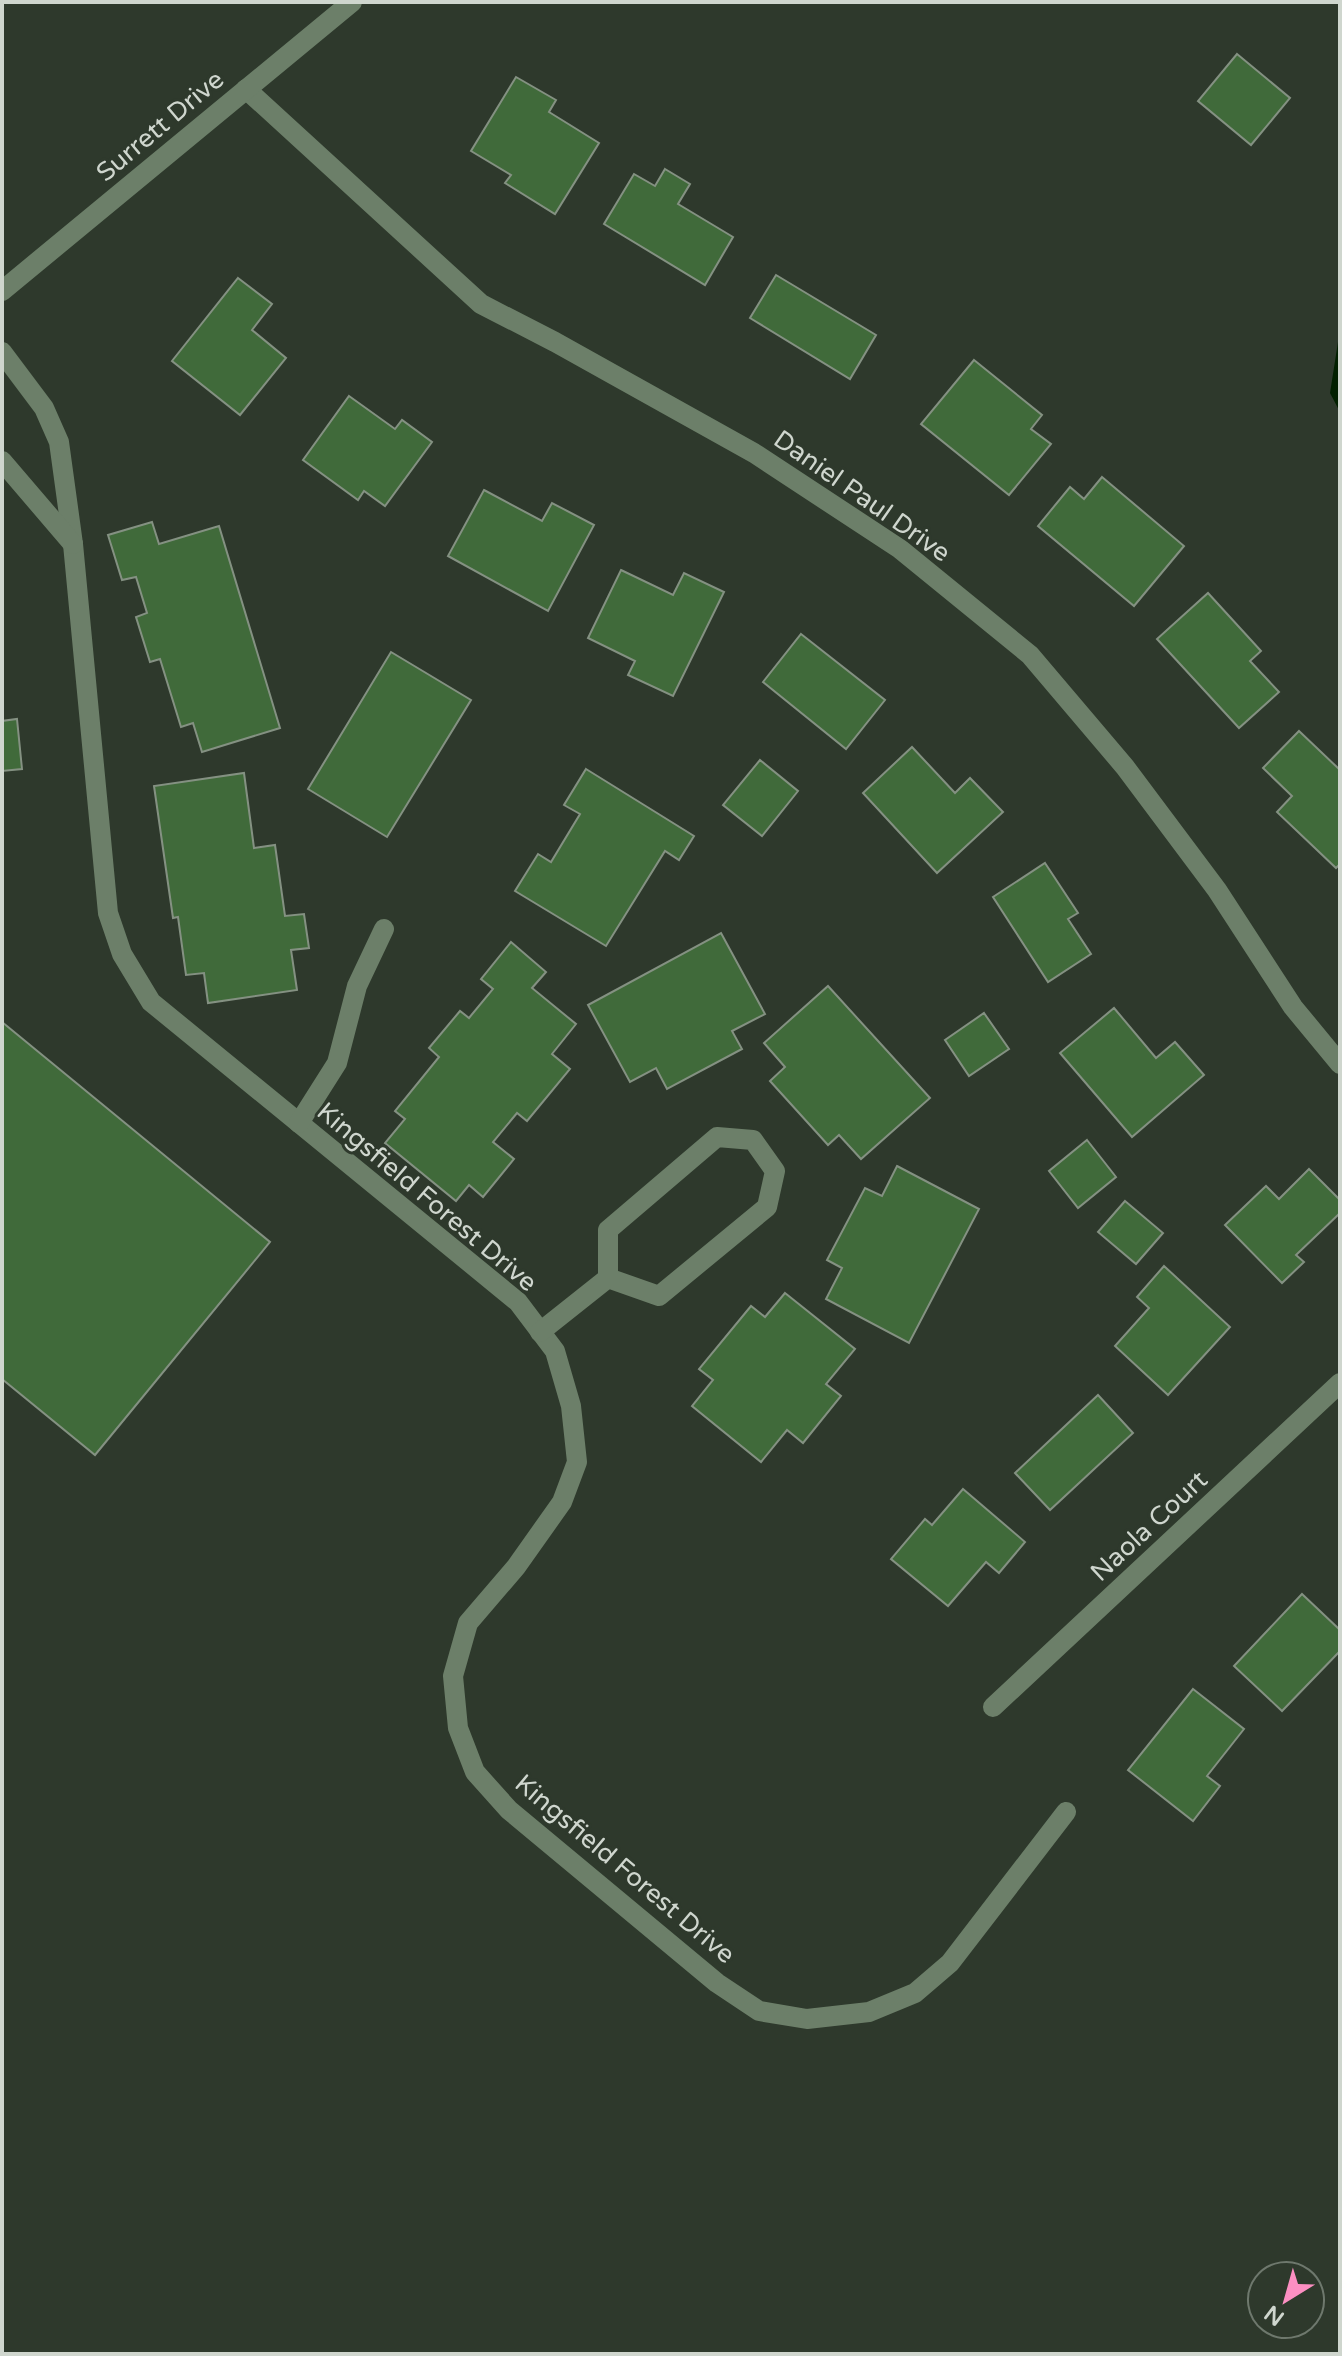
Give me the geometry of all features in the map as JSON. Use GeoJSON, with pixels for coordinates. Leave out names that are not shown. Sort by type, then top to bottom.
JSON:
{"type":"FeatureCollection","features":[{"type":"Feature","properties":{"kind":"street","name":"Surrett Drive"},"geometry":{"type":"LineString","coordinates":[[2,291],[352,2]]}},
{"type":"Feature","properties":{"kind":"street","name":"Daniel Paul Drive"},"geometry":{"type":"LineString","coordinates":[[246,89],[481,304],[754,453],[900,549],[1030,655],[1125,767],[1217,890],[1293,1007],[1340,1064]]}},
{"type":"Feature","properties":{"kind":"street","name":"Kingsfield Forest Drive"},"geometry":{"type":"LineString","coordinates":[[2,352],[44,408],[59,442],[73,544],[108,913],[122,954],[151,1002],[518,1302],[555,1351],[571,1406],[577,1462],[562,1502],[516,1567],[468,1623],[453,1676],[458,1728],[475,1772],[509,1810],[717,1983],[759,2011],[807,2019],[869,2012],[915,1993],[950,1963],[1066,1812]]}},
{"type":"Feature","properties":{"kind":"street"},"geometry":{"type":"LineString","coordinates":[[2,461],[73,544]]}},
{"type":"Feature","properties":{"kind":"street"},"geometry":{"type":"LineString","coordinates":[[299,1123],[337,1063],[357,986],[384,929]]}},
{"type":"Feature","properties":{"kind":"street"},"geometry":{"type":"LineString","coordinates":[[717,1137],[753,1140],[775,1171],[767,1207],[659,1296],[608,1278],[608,1230],[717,1137]]}},
{"type":"Feature","properties":{"kind":"street"},"geometry":{"type":"LineString","coordinates":[[540,1332],[608,1278]]}},
{"type":"Feature","properties":{"kind":"street","name":"Naola Court"},"geometry":{"type":"LineString","coordinates":[[993,1707],[1340,1383]]}},
{"type":"Feature","properties":{"kind":"shaded area"},"geometry":{"type":"Polygon","coordinates":[[[1340,329],[1340,412],[1330,393],[1340,329]]]}},
{"type":"Feature","properties":{"kind":"building"},"geometry":{"type":"Polygon","coordinates":[[[1237,54],[1290,98],[1251,145],[1198,101],[1237,54]]]}},
{"type":"Feature","properties":{"kind":"building"},"geometry":{"type":"Polygon","coordinates":[[[516,77],[556,100],[549,112],[599,143],[555,214],[505,183],[511,175],[471,151],[516,77]]]}},
{"type":"Feature","properties":{"kind":"building"},"geometry":{"type":"Polygon","coordinates":[[[665,169],[690,184],[678,204],[733,237],[705,285],[604,224],[634,174],[655,186],[665,169]]]}},
{"type":"Feature","properties":{"kind":"building"},"geometry":{"type":"Polygon","coordinates":[[[776,275],[876,335],[850,379],[750,318],[776,275]]]}},
{"type":"Feature","properties":{"kind":"building"},"geometry":{"type":"Polygon","coordinates":[[[238,278],[272,304],[252,330],[286,358],[240,415],[172,361],[238,278]]]}},
{"type":"Feature","properties":{"kind":"building"},"geometry":{"type":"Polygon","coordinates":[[[974,360],[1042,415],[1031,429],[1051,444],[1009,495],[921,424],[974,360]]]}},
{"type":"Feature","properties":{"kind":"building"},"geometry":{"type":"Polygon","coordinates":[[[349,396],[395,429],[402,420],[432,442],[385,506],[364,491],[358,500],[303,460],[349,396]]]}},
{"type":"Feature","properties":{"kind":"building"},"geometry":{"type":"Polygon","coordinates":[[[1102,477],[1184,546],[1134,606],[1038,526],[1070,487],[1084,499],[1102,477]]]}},
{"type":"Feature","properties":{"kind":"building"},"geometry":{"type":"Polygon","coordinates":[[[484,490],[542,521],[552,503],[594,525],[548,611],[448,556],[484,490]]]}},
{"type":"Feature","properties":{"kind":"building"},"geometry":{"type":"Polygon","coordinates":[[[152,522],[159,544],[219,526],[280,728],[202,752],[193,723],[181,727],[160,659],[150,662],[136,617],[147,613],[136,577],[122,580],[108,535],[152,522]]]}},
{"type":"Feature","properties":{"kind":"building"},"geometry":{"type":"Polygon","coordinates":[[[621,570],[673,595],[684,573],[724,592],[673,696],[628,675],[635,661],[588,638],[621,570]]]}},
{"type":"Feature","properties":{"kind":"building"},"geometry":{"type":"Polygon","coordinates":[[[1208,593],[1261,651],[1250,661],[1279,692],[1239,728],[1157,639],[1208,593]]]}},
{"type":"Feature","properties":{"kind":"building"},"geometry":{"type":"Polygon","coordinates":[[[801,634],[885,700],[846,749],[763,682],[801,634]]]}},
{"type":"Feature","properties":{"kind":"building"},"geometry":{"type":"Polygon","coordinates":[[[391,652],[471,700],[387,837],[308,789],[391,652]]]}},
{"type":"Feature","properties":{"kind":"building"},"geometry":{"type":"Polygon","coordinates":[[[17,719],[22,769],[2,771],[2,721],[17,719]]]}},
{"type":"Feature","properties":{"kind":"building"},"geometry":{"type":"Polygon","coordinates":[[[1299,731],[1340,770],[1340,864],[1336,868],[1277,812],[1292,796],[1263,768],[1299,731]]]}},
{"type":"Feature","properties":{"kind":"building"},"geometry":{"type":"Polygon","coordinates":[[[912,747],[955,793],[970,778],[1003,812],[937,873],[863,793],[912,747]]]}},
{"type":"Feature","properties":{"kind":"building"},"geometry":{"type":"Polygon","coordinates":[[[760,760],[798,791],[762,836],[723,805],[760,760]]]}},
{"type":"Feature","properties":{"kind":"building"},"geometry":{"type":"Polygon","coordinates":[[[586,769],[694,836],[679,860],[665,851],[606,946],[515,891],[538,854],[551,862],[580,814],[564,805],[586,769]]]}},
{"type":"Feature","properties":{"kind":"building"},"geometry":{"type":"Polygon","coordinates":[[[244,773],[254,848],[275,845],[285,916],[304,914],[309,948],[291,950],[297,990],[208,1003],[204,973],[186,975],[178,917],[173,918],[154,786],[244,773]]]}},
{"type":"Feature","properties":{"kind":"building"},"geometry":{"type":"Polygon","coordinates":[[[1045,863],[1078,913],[1068,919],[1091,954],[1048,982],[993,897],[1045,863]]]}},
{"type":"Feature","properties":{"kind":"building"},"geometry":{"type":"Polygon","coordinates":[[[721,933],[765,1014],[732,1031],[742,1049],[667,1089],[656,1068],[630,1082],[588,1005],[721,933]]]}},
{"type":"Feature","properties":{"kind":"building"},"geometry":{"type":"Polygon","coordinates":[[[511,942],[546,972],[532,988],[576,1024],[552,1054],[570,1069],[527,1121],[517,1113],[493,1142],[514,1159],[483,1197],[469,1185],[456,1201],[385,1143],[405,1119],[395,1111],[439,1057],[429,1048],[460,1011],[469,1018],[493,989],[481,979],[511,942]]]}},
{"type":"Feature","properties":{"kind":"building"},"geometry":{"type":"Polygon","coordinates":[[[828,986],[930,1098],[861,1159],[839,1135],[828,1145],[770,1081],[785,1067],[764,1043],[828,986]]]}},
{"type":"Feature","properties":{"kind":"building"},"geometry":{"type":"Polygon","coordinates":[[[1114,1008],[1156,1058],[1175,1042],[1204,1075],[1132,1137],[1060,1053],[1114,1008]]]}},
{"type":"Feature","properties":{"kind":"building"},"geometry":{"type":"Polygon","coordinates":[[[984,1013],[1009,1049],[969,1076],[945,1040],[984,1013]]]}},
{"type":"Feature","properties":{"kind":"building"},"geometry":{"type":"Polygon","coordinates":[[[2,1022],[270,1242],[95,1455],[2,1379],[2,1022]]]}},
{"type":"Feature","properties":{"kind":"building"},"geometry":{"type":"Polygon","coordinates":[[[1087,1140],[1116,1177],[1078,1208],[1049,1171],[1087,1140]]]}},
{"type":"Feature","properties":{"kind":"building"},"geometry":{"type":"Polygon","coordinates":[[[897,1166],[979,1209],[909,1343],[826,1299],[842,1268],[827,1260],[865,1188],[882,1196],[897,1166]]]}},
{"type":"Feature","properties":{"kind":"building"},"geometry":{"type":"Polygon","coordinates":[[[1309,1169],[1340,1200],[1340,1213],[1296,1255],[1304,1262],[1282,1283],[1225,1225],[1266,1186],[1279,1199],[1309,1169]]]}},
{"type":"Feature","properties":{"kind":"building"},"geometry":{"type":"Polygon","coordinates":[[[1125,1201],[1163,1233],[1136,1264],[1098,1232],[1125,1201]]]}},
{"type":"Feature","properties":{"kind":"building"},"geometry":{"type":"Polygon","coordinates":[[[1164,1266],[1230,1327],[1168,1395],[1115,1346],[1149,1308],[1137,1297],[1164,1266]]]}},
{"type":"Feature","properties":{"kind":"building"},"geometry":{"type":"Polygon","coordinates":[[[785,1293],[855,1349],[826,1384],[841,1396],[803,1443],[787,1430],[761,1462],[692,1406],[713,1380],[699,1369],[751,1306],[765,1317],[785,1293]]]}},
{"type":"Feature","properties":{"kind":"building"},"geometry":{"type":"Polygon","coordinates":[[[1098,1395],[1133,1433],[1050,1510],[1015,1473],[1098,1395]]]}},
{"type":"Feature","properties":{"kind":"building"},"geometry":{"type":"Polygon","coordinates":[[[963,1489],[1025,1542],[999,1573],[986,1562],[948,1606],[891,1559],[925,1519],[932,1525],[963,1489]]]}},
{"type":"Feature","properties":{"kind":"building"},"geometry":{"type":"Polygon","coordinates":[[[1302,1594],[1340,1630],[1340,1651],[1282,1711],[1234,1666],[1302,1594]]]}},
{"type":"Feature","properties":{"kind":"building"},"geometry":{"type":"Polygon","coordinates":[[[1193,1689],[1244,1729],[1207,1776],[1220,1786],[1193,1821],[1128,1770],[1193,1689]]]}}]}
